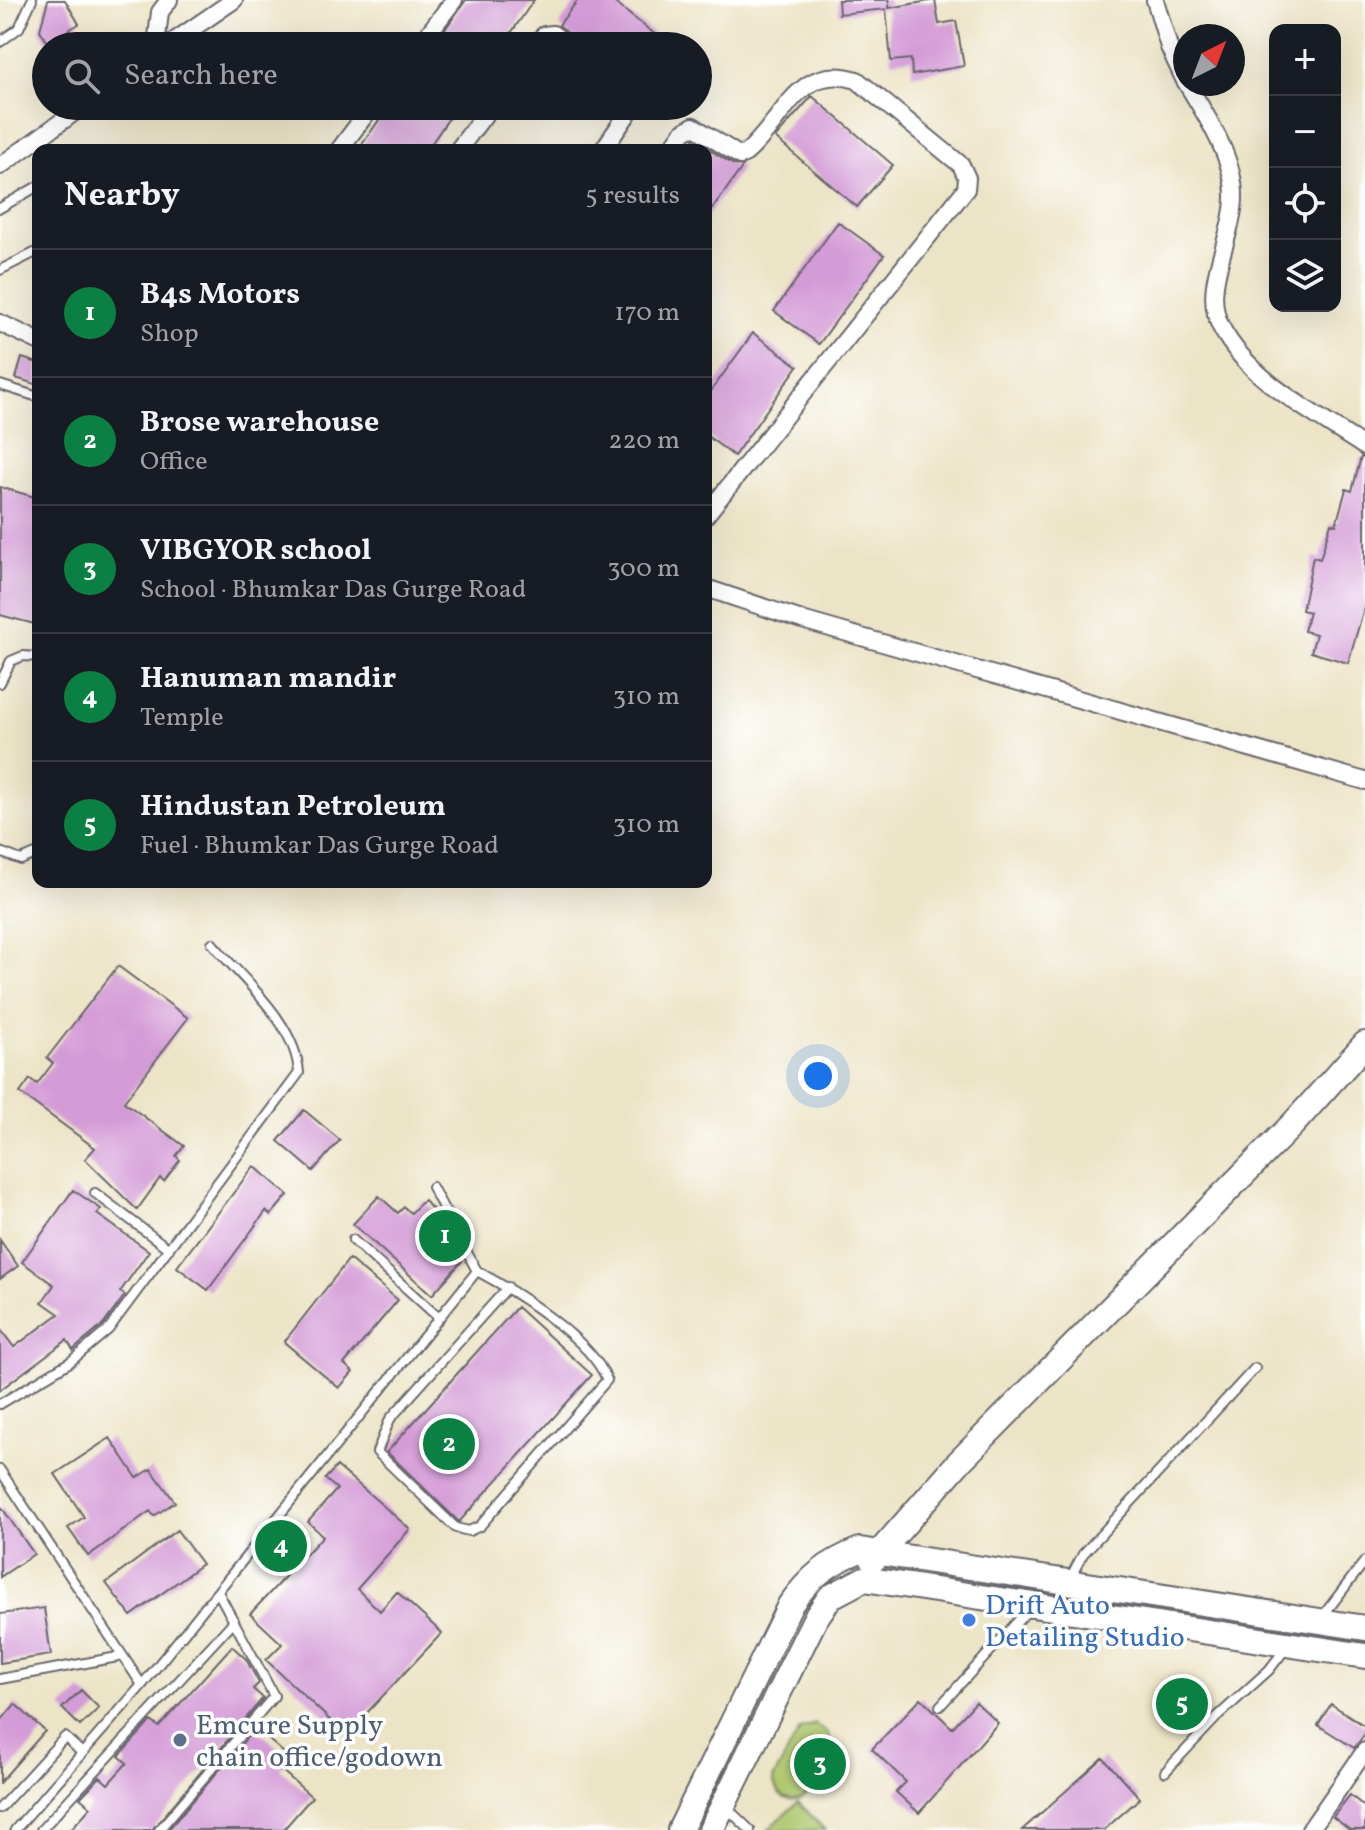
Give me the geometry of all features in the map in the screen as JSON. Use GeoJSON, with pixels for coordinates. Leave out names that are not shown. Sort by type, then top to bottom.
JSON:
{"type":"FeatureCollection","features":[{"type":"Feature","properties":{"kind":"main road"},"geometry":{"type":"LineString","coordinates":[[864,1579],[877,1551],[959,1462],[1293,1124],[1365,1044]]}},
{"type":"Feature","properties":{"kind":"main road"},"geometry":{"type":"LineString","coordinates":[[680,1830],[790,1605],[810,1577],[833,1560],[860,1550],[1365,1628]]}},
{"type":"Feature","properties":{"kind":"main road"},"geometry":{"type":"LineString","coordinates":[[711,1830],[815,1619],[830,1597],[864,1579],[1365,1656]]}},
{"type":"Feature","properties":{"kind":"street"},"geometry":{"type":"LineString","coordinates":[[158,32],[160,12],[169,0]]}},
{"type":"Feature","properties":{"kind":"street"},"geometry":{"type":"LineString","coordinates":[[187,32],[234,0]]}},
{"type":"Feature","properties":{"kind":"street"},"geometry":{"type":"LineString","coordinates":[[430,32],[454,0]]}},
{"type":"Feature","properties":{"kind":"street"},"geometry":{"type":"LineString","coordinates":[[1155,0],[1173,55]]}},
{"type":"Feature","properties":{"kind":"street"},"geometry":{"type":"LineString","coordinates":[[674,144],[683,132],[693,126],[735,153],[746,153],[808,83],[836,73],[857,80],[961,165],[967,178],[966,189],[712,507]]}},
{"type":"Feature","properties":{"kind":"street"},"geometry":{"type":"LineString","coordinates":[[1193,96],[1226,161],[1234,193],[1233,215],[1213,298],[1220,325],[1246,362],[1267,380],[1365,447]]}},
{"type":"Feature","properties":{"kind":"street"},"geometry":{"type":"LineString","coordinates":[[0,166],[64,120]]}},
{"type":"Feature","properties":{"kind":"street"},"geometry":{"type":"LineString","coordinates":[[344,144],[362,120]]}},
{"type":"Feature","properties":{"kind":"street"},"geometry":{"type":"LineString","coordinates":[[462,144],[480,120]]}},
{"type":"Feature","properties":{"kind":"street"},"geometry":{"type":"LineString","coordinates":[[607,144],[623,120]]}},
{"type":"Feature","properties":{"kind":"street"},"geometry":{"type":"LineString","coordinates":[[0,323],[32,338]]}},
{"type":"Feature","properties":{"kind":"street"},"geometry":{"type":"LineString","coordinates":[[712,590],[802,620],[1365,781]]}},
{"type":"Feature","properties":{"kind":"street"},"geometry":{"type":"LineString","coordinates":[[1310,1830],[1365,1751]]}},
{"type":"Feature","properties":{"kind":"lane"},"geometry":{"type":"LineString","coordinates":[[0,42],[19,28],[32,0]]}},
{"type":"Feature","properties":{"kind":"lane"},"geometry":{"type":"LineString","coordinates":[[0,208],[32,189]]}},
{"type":"Feature","properties":{"kind":"lane"},"geometry":{"type":"LineString","coordinates":[[0,270],[32,254]]}},
{"type":"Feature","properties":{"kind":"lane"},"geometry":{"type":"LineString","coordinates":[[0,385],[32,395]]}},
{"type":"Feature","properties":{"kind":"lane"},"geometry":{"type":"LineString","coordinates":[[0,683],[11,661],[23,656],[32,657]]}},
{"type":"Feature","properties":{"kind":"lane"},"geometry":{"type":"LineString","coordinates":[[0,852],[21,860],[32,855]]}},
{"type":"Feature","properties":{"kind":"lane"},"geometry":{"type":"LineString","coordinates":[[0,1404],[70,1362],[108,1330],[299,1073],[298,1053],[285,1029],[212,943]]}},
{"type":"Feature","properties":{"kind":"lane"},"geometry":{"type":"LineString","coordinates":[[432,1187],[477,1271],[508,1287],[571,1336],[602,1367],[607,1380],[480,1526],[469,1531],[456,1528],[377,1452],[390,1419],[508,1287]]}},
{"type":"Feature","properties":{"kind":"lane"},"geometry":{"type":"LineString","coordinates":[[95,1193],[169,1249]]}},
{"type":"Feature","properties":{"kind":"lane"},"geometry":{"type":"LineString","coordinates":[[353,1240],[439,1318]]}},
{"type":"Feature","properties":{"kind":"lane"},"geometry":{"type":"LineString","coordinates":[[15,1830],[142,1685],[477,1271]]}},
{"type":"Feature","properties":{"kind":"lane"},"geometry":{"type":"LineString","coordinates":[[1069,1581],[1083,1554],[1255,1368]]}},
{"type":"Feature","properties":{"kind":"lane"},"geometry":{"type":"LineString","coordinates":[[0,1470],[142,1685]]}},
{"type":"Feature","properties":{"kind":"lane"},"geometry":{"type":"LineString","coordinates":[[1319,1621],[1365,1561]]}},
{"type":"Feature","properties":{"kind":"lane"},"geometry":{"type":"LineString","coordinates":[[159,1830],[274,1696],[218,1592]]}},
{"type":"Feature","properties":{"kind":"lane"},"geometry":{"type":"LineString","coordinates":[[940,1706],[1034,1604]]}},
{"type":"Feature","properties":{"kind":"lane"},"geometry":{"type":"LineString","coordinates":[[41,1830],[234,1621]]}},
{"type":"Feature","properties":{"kind":"lane"},"geometry":{"type":"LineString","coordinates":[[1165,1772],[1217,1717],[1269,1670],[1289,1644]]}},
{"type":"Feature","properties":{"kind":"lane"},"geometry":{"type":"LineString","coordinates":[[0,1679],[123,1656]]}},
{"type":"Feature","properties":{"kind":"lane"},"geometry":{"type":"LineString","coordinates":[[0,1808],[65,1737],[82,1753]]}},
{"type":"Feature","properties":{"kind":"lane"},"geometry":{"type":"LineString","coordinates":[[724,1805],[750,1830]]}},
{"type":"Feature","properties":{"kind":"green space"},"geometry":{"type":"Polygon","coordinates":[[[815,1724],[828,1733],[832,1746],[807,1794],[800,1799],[785,1798],[776,1789],[773,1779],[800,1730],[815,1724]]]}},
{"type":"Feature","properties":{"kind":"green space"},"geometry":{"type":"Polygon","coordinates":[[[798,1802],[825,1830],[769,1829],[798,1802]]]}},
{"type":"Feature","properties":{"kind":"building"},"geometry":{"type":"Polygon","coordinates":[[[48,0],[65,0],[79,24],[65,32],[40,30],[48,0]]]}},
{"type":"Feature","properties":{"kind":"building"},"geometry":{"type":"Polygon","coordinates":[[[466,0],[534,0],[512,32],[443,32],[466,0]]]}},
{"type":"Feature","properties":{"kind":"building"},"geometry":{"type":"Polygon","coordinates":[[[578,0],[611,0],[652,32],[566,32],[559,25],[578,0]]]}},
{"type":"Feature","properties":{"kind":"building"},"geometry":{"type":"Polygon","coordinates":[[[838,0],[889,0],[889,8],[935,0],[939,24],[956,21],[964,66],[912,75],[911,59],[891,61],[886,9],[839,14],[838,0]]]}},
{"type":"Feature","properties":{"kind":"building"},"geometry":{"type":"Polygon","coordinates":[[[812,96],[893,165],[857,207],[775,138],[812,96]]]}},
{"type":"Feature","properties":{"kind":"building"},"geometry":{"type":"Polygon","coordinates":[[[379,120],[448,120],[431,144],[362,144],[379,120]]]}},
{"type":"Feature","properties":{"kind":"building"},"geometry":{"type":"Polygon","coordinates":[[[712,151],[734,165],[743,166],[712,210],[712,151]]]}},
{"type":"Feature","properties":{"kind":"building"},"geometry":{"type":"Polygon","coordinates":[[[838,222],[884,255],[819,344],[774,311],[838,222]]]}},
{"type":"Feature","properties":{"kind":"building"},"geometry":{"type":"Polygon","coordinates":[[[753,333],[798,366],[734,456],[712,440],[712,390],[753,333]]]}},
{"type":"Feature","properties":{"kind":"building"},"geometry":{"type":"Polygon","coordinates":[[[22,358],[32,361],[32,383],[16,378],[22,358]]]}},
{"type":"Feature","properties":{"kind":"building"},"geometry":{"type":"Polygon","coordinates":[[[1361,457],[1365,458],[1365,605],[1348,663],[1311,652],[1316,634],[1304,631],[1309,612],[1302,610],[1313,557],[1320,559],[1331,523],[1336,525],[1346,489],[1352,491],[1361,457]]]}},
{"type":"Feature","properties":{"kind":"building"},"geometry":{"type":"Polygon","coordinates":[[[0,487],[32,496],[32,623],[0,615],[0,487]]]}},
{"type":"Feature","properties":{"kind":"building"},"geometry":{"type":"Polygon","coordinates":[[[118,966],[188,1018],[124,1102],[184,1146],[176,1156],[180,1160],[164,1181],[160,1178],[137,1210],[85,1159],[95,1148],[20,1093],[30,1079],[37,1084],[53,1063],[47,1058],[118,966]]]}},
{"type":"Feature","properties":{"kind":"building"},"geometry":{"type":"Polygon","coordinates":[[[304,1110],[340,1140],[313,1171],[278,1141],[304,1110]]]}},
{"type":"Feature","properties":{"kind":"building"},"geometry":{"type":"Polygon","coordinates":[[[254,1166],[288,1195],[271,1215],[266,1211],[208,1290],[177,1267],[254,1166]]]}},
{"type":"Feature","properties":{"kind":"building"},"geometry":{"type":"Polygon","coordinates":[[[73,1190],[101,1209],[97,1214],[149,1251],[120,1292],[125,1295],[103,1325],[73,1350],[67,1340],[0,1390],[0,1329],[14,1347],[59,1314],[42,1302],[54,1285],[22,1262],[73,1190]]]}},
{"type":"Feature","properties":{"kind":"building"},"geometry":{"type":"Polygon","coordinates":[[[379,1196],[398,1213],[404,1207],[411,1213],[424,1200],[441,1219],[429,1232],[462,1261],[432,1295],[353,1224],[379,1196]]]}},
{"type":"Feature","properties":{"kind":"building"},"geometry":{"type":"Polygon","coordinates":[[[0,1240],[18,1266],[0,1279],[0,1240]]]}},
{"type":"Feature","properties":{"kind":"building"},"geometry":{"type":"Polygon","coordinates":[[[349,1259],[398,1300],[344,1364],[353,1372],[339,1388],[284,1342],[349,1259]]]}},
{"type":"Feature","properties":{"kind":"building"},"geometry":{"type":"Polygon","coordinates":[[[517,1307],[592,1375],[459,1522],[387,1452],[517,1307]]]}},
{"type":"Feature","properties":{"kind":"building"},"geometry":{"type":"Polygon","coordinates":[[[110,1438],[137,1478],[151,1469],[175,1502],[154,1516],[150,1511],[88,1556],[68,1528],[84,1517],[55,1474],[110,1438]]]}},
{"type":"Feature","properties":{"kind":"building"},"geometry":{"type":"Polygon","coordinates":[[[337,1466],[410,1529],[357,1589],[380,1611],[397,1592],[442,1633],[346,1735],[266,1660],[282,1644],[250,1614],[323,1536],[308,1522],[337,1489],[325,1479],[337,1466]]]}},
{"type":"Feature","properties":{"kind":"building"},"geometry":{"type":"Polygon","coordinates":[[[0,1505],[34,1554],[0,1577],[0,1505]]]}},
{"type":"Feature","properties":{"kind":"building"},"geometry":{"type":"Polygon","coordinates":[[[177,1530],[202,1564],[131,1616],[106,1583],[177,1530]]]}},
{"type":"Feature","properties":{"kind":"building"},"geometry":{"type":"Polygon","coordinates":[[[44,1608],[51,1655],[0,1663],[0,1614],[44,1608]]]}},
{"type":"Feature","properties":{"kind":"building","name":"Emcure Supply chain office/godown"},"geometry":{"type":"Polygon","coordinates":[[[232,1646],[246,1659],[259,1683],[253,1689],[263,1698],[152,1830],[70,1830],[91,1807],[80,1798],[100,1777],[108,1784],[127,1763],[119,1756],[151,1721],[159,1727],[232,1646]]]}},
{"type":"Feature","properties":{"kind":"building"},"geometry":{"type":"Polygon","coordinates":[[[81,1690],[99,1708],[80,1726],[62,1708],[81,1690]]]}},
{"type":"Feature","properties":{"kind":"building"},"geometry":{"type":"Polygon","coordinates":[[[921,1698],[952,1728],[976,1702],[998,1723],[919,1813],[896,1792],[906,1782],[872,1749],[921,1698]]]}},
{"type":"Feature","properties":{"kind":"building"},"geometry":{"type":"Polygon","coordinates":[[[15,1704],[45,1731],[0,1782],[0,1722],[15,1704]]]}},
{"type":"Feature","properties":{"kind":"building"},"geometry":{"type":"Polygon","coordinates":[[[1331,1704],[1365,1726],[1365,1734],[1354,1748],[1318,1725],[1331,1704]]]}},
{"type":"Feature","properties":{"kind":"building"},"geometry":{"type":"Polygon","coordinates":[[[255,1728],[290,1758],[280,1769],[312,1797],[283,1830],[168,1830],[255,1728]]]}},
{"type":"Feature","properties":{"kind":"building"},"geometry":{"type":"Polygon","coordinates":[[[1103,1758],[1140,1798],[1104,1830],[1022,1830],[1103,1758]]]}},
{"type":"Feature","properties":{"kind":"building"},"geometry":{"type":"Polygon","coordinates":[[[1350,1795],[1365,1807],[1365,1830],[1350,1830],[1333,1817],[1350,1795]]]}},
{"type":"Feature","properties":{"kind":"place","name":"B4s Motors"},"geometry":{"type":"Point","coordinates":[445,1236]}},
{"type":"Feature","properties":{"kind":"place","name":"Brose warehouse"},"geometry":{"type":"Point","coordinates":[449,1444]}},
{"type":"Feature","properties":{"kind":"place","name":"Hanuman mandir"},"geometry":{"type":"Point","coordinates":[281,1546]}},
{"type":"Feature","properties":{"kind":"place","name":"Drift Auto Detailing Studio"},"geometry":{"type":"Point","coordinates":[969,1620]}},
{"type":"Feature","properties":{"kind":"place","name":"Hindustan Petroleum"},"geometry":{"type":"Point","coordinates":[1182,1704]}},
{"type":"Feature","properties":{"kind":"place","name":"Emcure Supply chain office/godown"},"geometry":{"type":"Point","coordinates":[180,1740]}},
{"type":"Feature","properties":{"kind":"place","name":"VIBGYOR school"},"geometry":{"type":"Point","coordinates":[820,1764]}}]}
